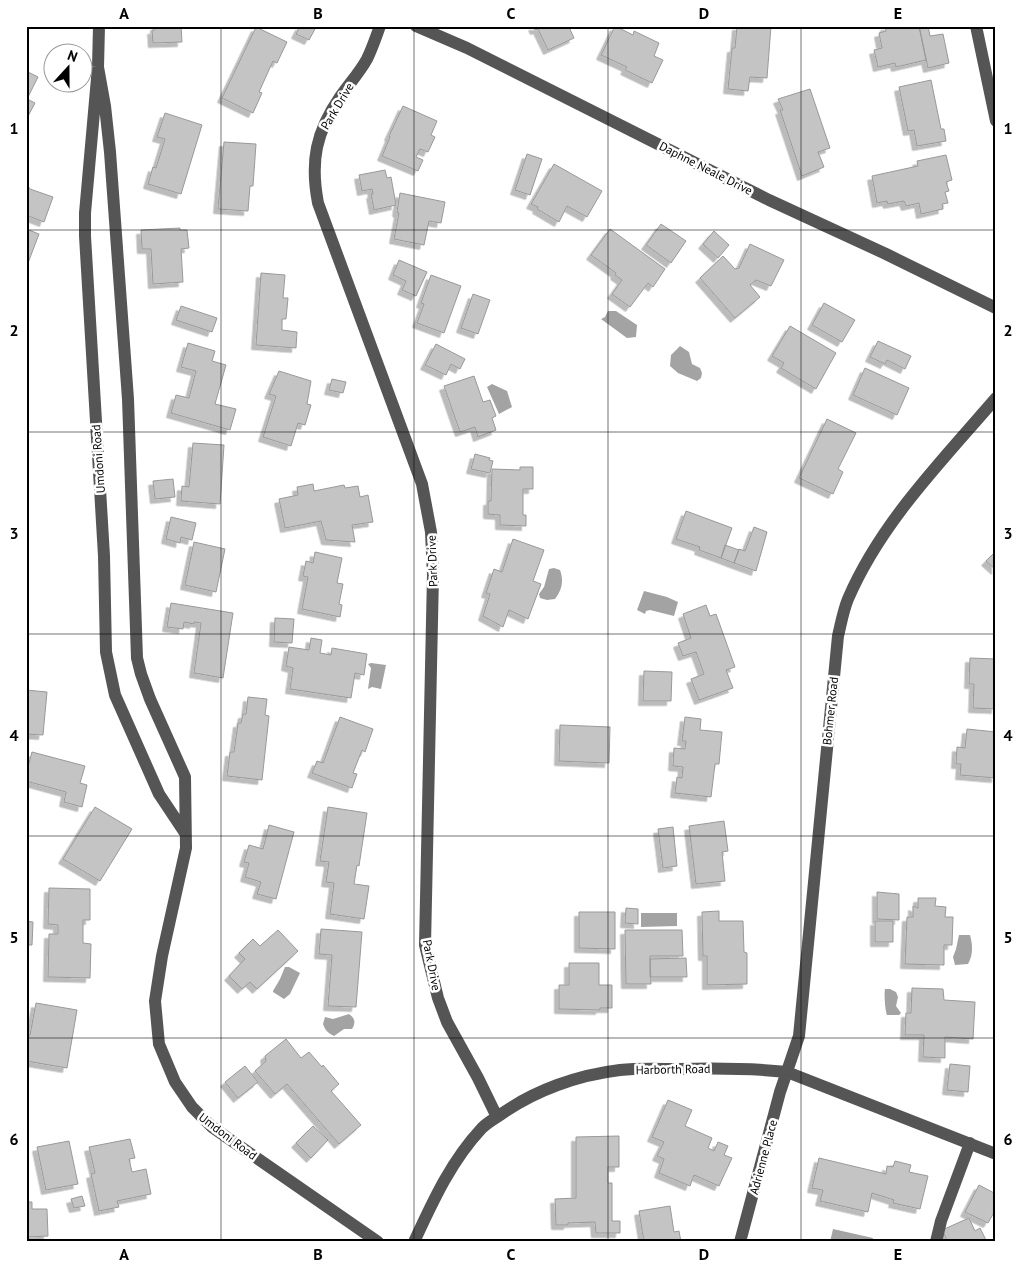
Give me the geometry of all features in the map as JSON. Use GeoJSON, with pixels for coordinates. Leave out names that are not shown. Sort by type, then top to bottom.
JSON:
{"type":"FeatureCollection","features":[{"type":"Feature","properties":{"kind":"street","name":"Umdoni Road"},"geometry":{"type":"LineString","coordinates":[[99,26],[98,67],[85,213],[85,236],[104,556],[106,652],[114,695],[159,794],[185,833]]}},
{"type":"Feature","properties":{"kind":"street","name":"Park Drive"},"geometry":{"type":"LineString","coordinates":[[380,26],[367,60],[326,120],[316,149],[314,181],[318,203],[422,484],[426,503],[431,532],[434,575],[425,945],[438,998],[448,1022],[497,1118]]}},
{"type":"Feature","properties":{"kind":"street","name":"Daphne Neale Drive"},"geometry":{"type":"LineString","coordinates":[[416,26],[467,48],[769,200],[886,254],[996,308]]}},
{"type":"Feature","properties":{"kind":"street"},"geometry":{"type":"LineString","coordinates":[[976,26],[996,122]]}},
{"type":"Feature","properties":{"kind":"street","name":"Umdoni Road"},"geometry":{"type":"LineString","coordinates":[[98,67],[110,152],[128,399],[137,658],[140,674],[150,699],[185,777],[186,848],[162,956],[155,1001],[159,1044],[175,1082],[192,1107],[212,1127],[378,1242]]}},
{"type":"Feature","properties":{"kind":"street","name":"Bohmer Road"},"geometry":{"type":"LineString","coordinates":[[787,1072],[798,1036],[838,636],[847,601],[875,547],[897,515],[996,398]]}},
{"type":"Feature","properties":{"kind":"street","name":"Harborth Road"},"geometry":{"type":"LineString","coordinates":[[414,1242],[430,1207],[455,1161],[484,1127],[516,1104],[554,1086],[590,1075],[622,1070],[709,1068],[758,1069],[787,1072],[996,1154]]}},
{"type":"Feature","properties":{"kind":"street","name":"Adrienne Place"},"geometry":{"type":"LineString","coordinates":[[740,1242],[787,1072]]}},
{"type":"Feature","properties":{"kind":"street"},"geometry":{"type":"LineString","coordinates":[[936,1242],[941,1221],[970,1143]]}},
{"type":"Feature","properties":{"kind":"shaded area"},"geometry":{"type":"Polygon","coordinates":[[[608,311],[616,311],[637,325],[636,337],[627,338],[601,319],[605,317],[608,311]]]}},
{"type":"Feature","properties":{"kind":"shaded area"},"geometry":{"type":"Polygon","coordinates":[[[680,346],[689,352],[692,364],[700,368],[701,378],[697,381],[678,373],[670,366],[671,355],[680,346]]]}},
{"type":"Feature","properties":{"kind":"shaded area"},"geometry":{"type":"Polygon","coordinates":[[[492,384],[507,391],[512,407],[499,414],[487,387],[492,384]]]}},
{"type":"Feature","properties":{"kind":"shaded area"},"geometry":{"type":"Polygon","coordinates":[[[549,569],[560,570],[561,574],[562,585],[559,592],[555,599],[547,600],[540,598],[539,594],[544,587],[549,569]]]}},
{"type":"Feature","properties":{"kind":"shaded area"},"geometry":{"type":"Polygon","coordinates":[[[644,591],[678,602],[674,616],[650,610],[646,611],[645,614],[637,610],[644,591]]]}},
{"type":"Feature","properties":{"kind":"shaded area"},"geometry":{"type":"Polygon","coordinates":[[[368,664],[386,665],[381,689],[372,687],[368,689],[371,668],[368,664]]]}},
{"type":"Feature","properties":{"kind":"shaded area"},"geometry":{"type":"Polygon","coordinates":[[[641,913],[677,913],[677,926],[641,927],[641,913]]]}},
{"type":"Feature","properties":{"kind":"shaded area"},"geometry":{"type":"Polygon","coordinates":[[[959,935],[970,935],[972,950],[968,964],[955,965],[953,957],[959,935]]]}},
{"type":"Feature","properties":{"kind":"shaded area"},"geometry":{"type":"Polygon","coordinates":[[[285,967],[300,973],[290,994],[284,999],[273,991],[285,967]]]}},
{"type":"Feature","properties":{"kind":"shaded area"},"geometry":{"type":"Polygon","coordinates":[[[885,989],[896,992],[898,997],[896,1006],[901,1013],[899,1015],[887,1015],[885,989]]]}},
{"type":"Feature","properties":{"kind":"shaded area"},"geometry":{"type":"Polygon","coordinates":[[[349,1014],[353,1017],[354,1021],[352,1029],[344,1029],[334,1036],[328,1032],[323,1024],[325,1017],[333,1019],[349,1014]]]}},
{"type":"Feature","properties":{"kind":"shaded area"},"geometry":{"type":"Polygon","coordinates":[[[833,1229],[873,1238],[872,1242],[830,1242],[833,1229]]]}},
{"type":"Feature","properties":{"kind":"building"},"geometry":{"type":"Polygon","coordinates":[[[155,26],[181,26],[182,42],[153,43],[152,30],[155,30],[155,26]]]}},
{"type":"Feature","properties":{"kind":"building"},"geometry":{"type":"Polygon","coordinates":[[[300,26],[313,26],[315,29],[309,40],[296,34],[300,26]]]}},
{"type":"Feature","properties":{"kind":"building"},"geometry":{"type":"Polygon","coordinates":[[[533,26],[570,26],[574,38],[548,50],[538,29],[535,30],[533,26]]]}},
{"type":"Feature","properties":{"kind":"building"},"geometry":{"type":"Polygon","coordinates":[[[615,26],[633,35],[634,31],[659,43],[654,56],[663,60],[652,83],[625,70],[627,67],[601,55],[615,26]]]}},
{"type":"Feature","properties":{"kind":"building"},"geometry":{"type":"Polygon","coordinates":[[[737,26],[771,26],[767,78],[750,77],[748,91],[728,89],[732,48],[735,48],[737,26]]]}},
{"type":"Feature","properties":{"kind":"building"},"geometry":{"type":"Polygon","coordinates":[[[885,26],[919,26],[926,60],[896,67],[895,63],[878,67],[874,50],[882,48],[879,33],[886,31],[885,26]]]}},
{"type":"Feature","properties":{"kind":"building"},"geometry":{"type":"Polygon","coordinates":[[[919,26],[928,26],[930,36],[943,34],[949,63],[928,68],[919,26]]]}},
{"type":"Feature","properties":{"kind":"building"},"geometry":{"type":"Polygon","coordinates":[[[256,27],[287,42],[277,63],[273,61],[259,92],[262,93],[253,113],[222,98],[256,27]]]}},
{"type":"Feature","properties":{"kind":"building"},"geometry":{"type":"Polygon","coordinates":[[[26,71],[38,77],[27,99],[35,103],[26,120],[26,71]]]}},
{"type":"Feature","properties":{"kind":"building"},"geometry":{"type":"Polygon","coordinates":[[[931,80],[941,129],[944,129],[946,141],[917,146],[914,130],[908,131],[899,87],[931,80]]]}},
{"type":"Feature","properties":{"kind":"building"},"geometry":{"type":"Polygon","coordinates":[[[810,89],[830,148],[818,152],[824,167],[802,176],[780,110],[783,110],[778,99],[810,89]]]}},
{"type":"Feature","properties":{"kind":"building"},"geometry":{"type":"Polygon","coordinates":[[[403,106],[437,121],[431,135],[435,137],[428,152],[420,149],[416,157],[423,160],[418,171],[382,156],[403,106]]]}},
{"type":"Feature","properties":{"kind":"building"},"geometry":{"type":"Polygon","coordinates":[[[165,113],[202,125],[181,194],[148,184],[153,167],[156,168],[165,139],[157,137],[165,113]]]}},
{"type":"Feature","properties":{"kind":"building"},"geometry":{"type":"Polygon","coordinates":[[[224,142],[256,144],[253,186],[250,186],[248,211],[218,209],[224,142]]]}},
{"type":"Feature","properties":{"kind":"building"},"geometry":{"type":"Polygon","coordinates":[[[527,154],[542,159],[530,195],[515,190],[527,154]]]}},
{"type":"Feature","properties":{"kind":"building"},"geometry":{"type":"Polygon","coordinates":[[[946,155],[952,180],[946,182],[949,191],[945,192],[948,203],[942,204],[943,209],[921,214],[919,203],[906,206],[904,201],[888,204],[887,201],[877,203],[872,176],[918,166],[917,161],[946,155]]]}},
{"type":"Feature","properties":{"kind":"building"},"geometry":{"type":"Polygon","coordinates":[[[554,164],[602,191],[587,217],[567,206],[559,222],[531,204],[554,164]]]}},
{"type":"Feature","properties":{"kind":"building"},"geometry":{"type":"Polygon","coordinates":[[[385,170],[387,178],[391,177],[396,205],[374,210],[372,189],[362,191],[359,175],[385,170]]]}},
{"type":"Feature","properties":{"kind":"building"},"geometry":{"type":"Polygon","coordinates":[[[26,183],[30,189],[53,197],[44,222],[26,215],[26,183]]]}},
{"type":"Feature","properties":{"kind":"building"},"geometry":{"type":"Polygon","coordinates":[[[400,193],[445,202],[441,223],[429,221],[424,245],[394,239],[399,213],[397,212],[400,193]]]}},
{"type":"Feature","properties":{"kind":"building"},"geometry":{"type":"Polygon","coordinates":[[[661,224],[686,241],[671,263],[646,245],[661,224]]]}},
{"type":"Feature","properties":{"kind":"building"},"geometry":{"type":"Polygon","coordinates":[[[180,228],[180,230],[187,230],[189,248],[181,249],[183,282],[153,284],[151,249],[142,249],[141,230],[180,228]]]}},
{"type":"Feature","properties":{"kind":"building"},"geometry":{"type":"Polygon","coordinates":[[[26,229],[39,234],[28,263],[26,263],[26,229]]]}},
{"type":"Feature","properties":{"kind":"building"},"geometry":{"type":"Polygon","coordinates":[[[610,229],[665,269],[653,287],[648,283],[630,307],[612,294],[622,280],[615,275],[616,273],[591,255],[610,229]]]}},
{"type":"Feature","properties":{"kind":"building"},"geometry":{"type":"Polygon","coordinates":[[[714,231],[729,245],[718,258],[703,244],[714,231]]]}},
{"type":"Feature","properties":{"kind":"building"},"geometry":{"type":"Polygon","coordinates":[[[750,244],[784,260],[771,286],[756,280],[750,285],[760,297],[735,318],[700,278],[723,256],[735,269],[739,268],[750,244]]]}},
{"type":"Feature","properties":{"kind":"building"},"geometry":{"type":"Polygon","coordinates":[[[399,260],[427,272],[416,296],[402,290],[406,281],[393,275],[399,260]]]}},
{"type":"Feature","properties":{"kind":"building"},"geometry":{"type":"Polygon","coordinates":[[[261,273],[285,275],[283,298],[288,298],[286,319],[282,319],[282,330],[297,332],[296,348],[256,345],[261,273]]]}},
{"type":"Feature","properties":{"kind":"building"},"geometry":{"type":"Polygon","coordinates":[[[431,275],[461,286],[444,333],[417,323],[424,304],[421,303],[431,275]]]}},
{"type":"Feature","properties":{"kind":"building"},"geometry":{"type":"Polygon","coordinates":[[[473,294],[490,300],[478,334],[461,328],[473,294]]]}},
{"type":"Feature","properties":{"kind":"building"},"geometry":{"type":"Polygon","coordinates":[[[824,303],[855,320],[842,342],[812,325],[824,303]]]}},
{"type":"Feature","properties":{"kind":"building"},"geometry":{"type":"Polygon","coordinates":[[[181,306],[217,318],[212,332],[176,320],[181,306]]]}},
{"type":"Feature","properties":{"kind":"building"},"geometry":{"type":"Polygon","coordinates":[[[790,326],[836,353],[816,389],[781,368],[784,363],[772,356],[790,326]]]}},
{"type":"Feature","properties":{"kind":"building"},"geometry":{"type":"Polygon","coordinates":[[[878,341],[911,356],[905,369],[887,360],[885,364],[870,357],[878,341]]]}},
{"type":"Feature","properties":{"kind":"building"},"geometry":{"type":"Polygon","coordinates":[[[188,343],[215,351],[212,361],[226,365],[215,404],[236,409],[230,430],[171,413],[176,395],[189,398],[196,371],[181,367],[188,343]]]}},
{"type":"Feature","properties":{"kind":"building"},"geometry":{"type":"Polygon","coordinates":[[[436,344],[465,359],[460,369],[451,364],[446,375],[425,365],[436,344]]]}},
{"type":"Feature","properties":{"kind":"building"},"geometry":{"type":"Polygon","coordinates":[[[865,368],[909,388],[897,415],[853,395],[865,368]]]}},
{"type":"Feature","properties":{"kind":"building"},"geometry":{"type":"Polygon","coordinates":[[[279,371],[311,381],[307,404],[311,405],[305,425],[298,423],[291,446],[263,437],[276,396],[269,394],[279,371]]]}},
{"type":"Feature","properties":{"kind":"building"},"geometry":{"type":"Polygon","coordinates":[[[474,376],[483,402],[490,400],[496,416],[492,418],[496,430],[478,437],[475,427],[460,432],[444,386],[474,376]]]}},
{"type":"Feature","properties":{"kind":"building"},"geometry":{"type":"Polygon","coordinates":[[[332,379],[346,382],[343,393],[329,390],[332,379]]]}},
{"type":"Feature","properties":{"kind":"building"},"geometry":{"type":"Polygon","coordinates":[[[827,419],[856,433],[838,469],[843,472],[833,494],[799,478],[827,419]]]}},
{"type":"Feature","properties":{"kind":"building"},"geometry":{"type":"Polygon","coordinates":[[[193,443],[224,445],[220,504],[181,501],[182,486],[189,487],[193,443]]]}},
{"type":"Feature","properties":{"kind":"building"},"geometry":{"type":"Polygon","coordinates":[[[475,454],[490,458],[489,460],[493,461],[490,473],[471,469],[475,454]]]}},
{"type":"Feature","properties":{"kind":"building"},"geometry":{"type":"Polygon","coordinates":[[[520,467],[533,467],[533,489],[523,489],[523,515],[526,515],[526,526],[500,525],[500,515],[488,514],[488,501],[491,501],[492,469],[520,470],[520,467]]]}},
{"type":"Feature","properties":{"kind":"building"},"geometry":{"type":"Polygon","coordinates":[[[173,479],[175,497],[155,499],[153,481],[173,479]]]}},
{"type":"Feature","properties":{"kind":"building"},"geometry":{"type":"Polygon","coordinates":[[[313,484],[314,491],[344,485],[345,488],[358,486],[360,497],[368,495],[373,522],[352,525],[355,542],[326,540],[321,521],[285,528],[279,499],[298,495],[297,487],[313,484]]]}},
{"type":"Feature","properties":{"kind":"building"},"geometry":{"type":"Polygon","coordinates":[[[686,511],[732,528],[721,558],[699,550],[700,547],[676,539],[686,511]]]}},
{"type":"Feature","properties":{"kind":"building"},"geometry":{"type":"Polygon","coordinates":[[[171,517],[196,523],[192,540],[181,537],[180,543],[166,539],[171,517]]]}},
{"type":"Feature","properties":{"kind":"building"},"geometry":{"type":"Polygon","coordinates":[[[754,527],[767,532],[756,571],[734,563],[739,549],[745,551],[754,527]]]}},
{"type":"Feature","properties":{"kind":"building"},"geometry":{"type":"Polygon","coordinates":[[[513,539],[544,550],[533,581],[541,584],[528,619],[509,610],[503,627],[483,616],[490,594],[486,593],[494,569],[502,572],[513,539]]]}},
{"type":"Feature","properties":{"kind":"building"},"geometry":{"type":"Polygon","coordinates":[[[194,542],[225,549],[216,592],[185,585],[194,542]]]}},
{"type":"Feature","properties":{"kind":"building"},"geometry":{"type":"Polygon","coordinates":[[[725,545],[739,550],[734,563],[721,558],[725,545]]]}},
{"type":"Feature","properties":{"kind":"building"},"geometry":{"type":"Polygon","coordinates":[[[996,551],[996,570],[986,561],[996,551]]]}},
{"type":"Feature","properties":{"kind":"building"},"geometry":{"type":"Polygon","coordinates":[[[315,552],[342,558],[337,583],[343,584],[339,604],[342,605],[340,617],[302,609],[308,577],[303,576],[306,561],[313,563],[315,552]]]}},
{"type":"Feature","properties":{"kind":"building"},"geometry":{"type":"Polygon","coordinates":[[[171,603],[233,613],[223,678],[194,673],[201,623],[184,622],[183,629],[167,627],[171,603]]]}},
{"type":"Feature","properties":{"kind":"building"},"geometry":{"type":"Polygon","coordinates":[[[706,605],[710,616],[716,614],[735,667],[726,670],[733,688],[699,700],[691,679],[704,674],[696,652],[683,656],[678,643],[691,638],[683,614],[706,605]]]}},
{"type":"Feature","properties":{"kind":"building"},"geometry":{"type":"Polygon","coordinates":[[[275,618],[294,619],[292,643],[274,642],[275,618]]]}},
{"type":"Feature","properties":{"kind":"building"},"geometry":{"type":"Polygon","coordinates":[[[311,638],[322,640],[320,653],[331,655],[332,648],[367,654],[364,675],[355,673],[351,698],[290,689],[293,668],[286,666],[289,647],[309,650],[311,638]]]}},
{"type":"Feature","properties":{"kind":"building"},"geometry":{"type":"Polygon","coordinates":[[[970,658],[996,659],[996,709],[973,708],[974,684],[969,684],[970,658]]]}},
{"type":"Feature","properties":{"kind":"building"},"geometry":{"type":"Polygon","coordinates":[[[644,671],[672,672],[671,701],[643,701],[644,671]]]}},
{"type":"Feature","properties":{"kind":"building"},"geometry":{"type":"Polygon","coordinates":[[[26,690],[47,692],[43,735],[26,734],[26,690]]]}},
{"type":"Feature","properties":{"kind":"building"},"geometry":{"type":"Polygon","coordinates":[[[248,697],[267,699],[265,715],[269,716],[262,780],[227,776],[230,752],[234,752],[238,723],[241,723],[243,714],[246,714],[248,697]]]}},
{"type":"Feature","properties":{"kind":"building"},"geometry":{"type":"Polygon","coordinates":[[[340,717],[373,729],[365,752],[362,750],[353,773],[357,774],[352,788],[312,773],[317,761],[323,763],[340,717]]]}},
{"type":"Feature","properties":{"kind":"building"},"geometry":{"type":"Polygon","coordinates":[[[685,717],[701,719],[700,730],[722,732],[719,764],[715,764],[711,797],[675,793],[677,777],[682,778],[683,767],[673,766],[674,748],[685,749],[686,741],[682,741],[685,717]]]}},
{"type":"Feature","properties":{"kind":"building"},"geometry":{"type":"Polygon","coordinates":[[[560,725],[610,727],[609,763],[559,761],[560,725]]]}},
{"type":"Feature","properties":{"kind":"building"},"geometry":{"type":"Polygon","coordinates":[[[967,729],[996,732],[996,778],[960,775],[961,764],[956,764],[957,747],[965,748],[967,729]]]}},
{"type":"Feature","properties":{"kind":"building"},"geometry":{"type":"Polygon","coordinates":[[[32,752],[85,766],[80,783],[87,785],[82,807],[64,802],[66,792],[26,781],[32,752]]]}},
{"type":"Feature","properties":{"kind":"building"},"geometry":{"type":"Polygon","coordinates":[[[95,807],[132,829],[100,881],[63,859],[95,807]]]}},
{"type":"Feature","properties":{"kind":"building"},"geometry":{"type":"Polygon","coordinates":[[[328,807],[367,813],[359,866],[357,865],[354,884],[369,886],[364,919],[330,914],[334,883],[326,882],[329,862],[320,861],[328,807]]]}},
{"type":"Feature","properties":{"kind":"building"},"geometry":{"type":"Polygon","coordinates":[[[724,821],[728,851],[722,852],[725,881],[696,884],[689,826],[724,821]]]}},
{"type":"Feature","properties":{"kind":"building"},"geometry":{"type":"Polygon","coordinates":[[[269,825],[294,832],[276,899],[257,894],[261,882],[245,877],[249,863],[244,862],[249,845],[263,849],[269,825]]]}},
{"type":"Feature","properties":{"kind":"building"},"geometry":{"type":"Polygon","coordinates":[[[673,827],[677,866],[663,868],[658,829],[673,827]]]}},
{"type":"Feature","properties":{"kind":"building"},"geometry":{"type":"Polygon","coordinates":[[[49,888],[90,889],[90,920],[83,920],[83,943],[91,944],[90,978],[48,977],[49,934],[58,934],[58,925],[48,924],[49,888]]]}},
{"type":"Feature","properties":{"kind":"building"},"geometry":{"type":"Polygon","coordinates":[[[877,892],[899,894],[899,920],[877,919],[877,892]]]}},
{"type":"Feature","properties":{"kind":"building"},"geometry":{"type":"Polygon","coordinates":[[[918,898],[936,898],[935,906],[946,907],[945,917],[953,917],[952,945],[944,945],[944,965],[905,964],[907,917],[913,917],[913,906],[918,908],[918,898]]]}},
{"type":"Feature","properties":{"kind":"building"},"geometry":{"type":"Polygon","coordinates":[[[626,908],[638,909],[638,924],[625,923],[626,908]]]}},
{"type":"Feature","properties":{"kind":"building"},"geometry":{"type":"Polygon","coordinates":[[[719,911],[719,921],[743,921],[744,952],[747,953],[747,984],[707,985],[707,956],[703,956],[702,912],[719,911]]]}},
{"type":"Feature","properties":{"kind":"building"},"geometry":{"type":"Polygon","coordinates":[[[579,912],[615,912],[615,949],[579,948],[579,912]]]}},
{"type":"Feature","properties":{"kind":"building"},"geometry":{"type":"Polygon","coordinates":[[[26,921],[33,922],[32,945],[26,945],[26,921]]]}},
{"type":"Feature","properties":{"kind":"building"},"geometry":{"type":"Polygon","coordinates":[[[875,921],[893,921],[893,942],[875,942],[875,921]]]}},
{"type":"Feature","properties":{"kind":"building"},"geometry":{"type":"Polygon","coordinates":[[[321,929],[362,932],[356,1007],[328,1006],[332,955],[319,954],[321,929]]]}},
{"type":"Feature","properties":{"kind":"building"},"geometry":{"type":"Polygon","coordinates":[[[278,930],[298,951],[257,989],[250,982],[242,989],[229,976],[245,959],[239,953],[253,939],[260,946],[278,930]]]}},
{"type":"Feature","properties":{"kind":"building"},"geometry":{"type":"Polygon","coordinates":[[[625,930],[682,930],[683,956],[650,956],[651,984],[626,984],[625,930]]]}},
{"type":"Feature","properties":{"kind":"building"},"geometry":{"type":"Polygon","coordinates":[[[686,958],[687,977],[650,977],[650,959],[686,958]]]}},
{"type":"Feature","properties":{"kind":"building"},"geometry":{"type":"Polygon","coordinates":[[[569,963],[599,963],[599,985],[612,985],[612,1008],[600,1008],[600,1010],[559,1009],[559,985],[569,985],[569,963]]]}},
{"type":"Feature","properties":{"kind":"building"},"geometry":{"type":"Polygon","coordinates":[[[912,988],[943,989],[944,1000],[975,1002],[973,1039],[945,1037],[945,1058],[923,1057],[924,1035],[905,1035],[906,1013],[911,1013],[912,988]]]}},
{"type":"Feature","properties":{"kind":"building"},"geometry":{"type":"Polygon","coordinates":[[[36,1003],[77,1010],[67,1068],[26,1061],[26,1034],[30,1035],[36,1003]]]}},
{"type":"Feature","properties":{"kind":"building"},"geometry":{"type":"Polygon","coordinates":[[[286,1039],[301,1058],[309,1052],[322,1067],[323,1065],[339,1084],[331,1091],[361,1125],[339,1144],[287,1084],[275,1094],[255,1071],[266,1061],[265,1056],[286,1039]]]}},
{"type":"Feature","properties":{"kind":"building"},"geometry":{"type":"Polygon","coordinates":[[[950,1064],[970,1066],[968,1092],[947,1090],[950,1064]]]}},
{"type":"Feature","properties":{"kind":"building"},"geometry":{"type":"Polygon","coordinates":[[[245,1066],[258,1082],[238,1098],[225,1082],[245,1066]]]}},
{"type":"Feature","properties":{"kind":"building"},"geometry":{"type":"Polygon","coordinates":[[[668,1100],[692,1110],[685,1126],[712,1138],[708,1148],[714,1151],[718,1142],[728,1146],[724,1155],[732,1158],[719,1186],[694,1175],[690,1186],[659,1173],[664,1159],[657,1156],[664,1142],[652,1137],[668,1100]]]}},
{"type":"Feature","properties":{"kind":"building"},"geometry":{"type":"Polygon","coordinates":[[[313,1126],[328,1140],[311,1158],[296,1143],[313,1126]]]}},
{"type":"Feature","properties":{"kind":"building"},"geometry":{"type":"Polygon","coordinates":[[[619,1136],[619,1167],[608,1167],[608,1183],[612,1183],[612,1221],[620,1221],[620,1233],[596,1233],[595,1222],[556,1225],[555,1199],[576,1198],[576,1137],[619,1136]]]}},
{"type":"Feature","properties":{"kind":"building"},"geometry":{"type":"Polygon","coordinates":[[[130,1139],[135,1158],[129,1159],[132,1172],[146,1169],[151,1194],[117,1201],[119,1207],[99,1211],[91,1174],[95,1173],[89,1147],[130,1139]]]}},
{"type":"Feature","properties":{"kind":"building"},"geometry":{"type":"Polygon","coordinates":[[[69,1141],[78,1184],[46,1190],[37,1147],[69,1141]]]}},
{"type":"Feature","properties":{"kind":"building"},"geometry":{"type":"Polygon","coordinates":[[[819,1158],[886,1174],[887,1166],[893,1167],[895,1161],[911,1165],[909,1172],[928,1176],[920,1209],[893,1203],[894,1200],[872,1193],[868,1212],[820,1201],[823,1190],[812,1188],[819,1158]]]}},
{"type":"Feature","properties":{"kind":"building"},"geometry":{"type":"Polygon","coordinates":[[[979,1185],[996,1194],[996,1209],[988,1223],[965,1212],[979,1185]]]}},
{"type":"Feature","properties":{"kind":"building"},"geometry":{"type":"Polygon","coordinates":[[[82,1196],[85,1206],[74,1208],[71,1199],[82,1196]]]}},
{"type":"Feature","properties":{"kind":"building"},"geometry":{"type":"Polygon","coordinates":[[[26,1202],[32,1202],[32,1209],[47,1209],[48,1236],[26,1237],[26,1202]]]}},
{"type":"Feature","properties":{"kind":"building"},"geometry":{"type":"Polygon","coordinates":[[[670,1206],[674,1232],[679,1231],[681,1242],[644,1242],[639,1211],[670,1206]]]}},
{"type":"Feature","properties":{"kind":"building"},"geometry":{"type":"Polygon","coordinates":[[[969,1218],[975,1231],[980,1228],[987,1242],[948,1242],[942,1230],[969,1218]]]}}]}
